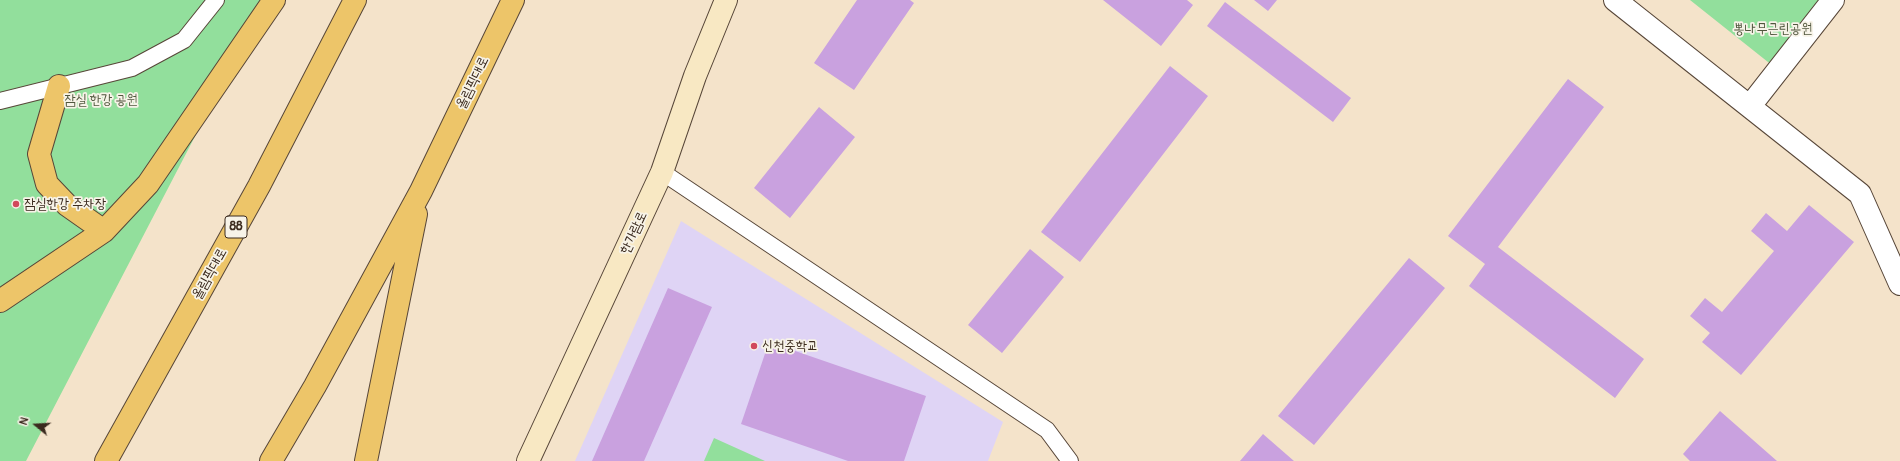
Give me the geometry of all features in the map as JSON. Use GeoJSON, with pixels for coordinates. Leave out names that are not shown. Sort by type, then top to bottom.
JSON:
{"type":"FeatureCollection","features":[{"type":"Feature","properties":{"kind":"highway"},"geometry":{"type":"LineString","coordinates":[[0,301],[104,230],[148,184],[274,0]]}},
{"type":"Feature","properties":{"kind":"highway","name":"올림픽대로"},"geometry":{"type":"LineString","coordinates":[[106,461],[259,186],[354,0]]}},
{"type":"Feature","properties":{"kind":"highway","name":"올림픽대로"},"geometry":{"type":"LineString","coordinates":[[271,461],[315,386],[421,191],[513,0]]}},
{"type":"Feature","properties":{"kind":"highway"},"geometry":{"type":"LineString","coordinates":[[59,86],[39,154],[47,184],[67,205],[104,230]]}},
{"type":"Feature","properties":{"kind":"highway"},"geometry":{"type":"LineString","coordinates":[[366,461],[421,191]]}},
{"type":"Feature","properties":{"kind":"street","name":"한가람로"},"geometry":{"type":"LineString","coordinates":[[528,461],[662,172],[695,76],[726,0]]}},
{"type":"Feature","properties":{"kind":"street"},"geometry":{"type":"LineString","coordinates":[[1614,0],[1860,194],[1900,284]]}},
{"type":"Feature","properties":{"kind":"street"},"geometry":{"type":"LineString","coordinates":[[1750,106],[1833,0]]}},
{"type":"Feature","properties":{"kind":"lane"},"geometry":{"type":"LineString","coordinates":[[0,101],[132,68],[184,40],[216,0]]}},
{"type":"Feature","properties":{"kind":"lane"},"geometry":{"type":"LineString","coordinates":[[662,172],[1047,430],[1070,461]]}},
{"type":"Feature","properties":{"kind":"shaded area","name":"신천중학교"},"geometry":{"type":"Polygon","coordinates":[[[681,221],[1003,422],[988,461],[575,461],[681,221]]]}},
{"type":"Feature","properties":{"kind":"green space","name":"잠실 한강 공원"},"geometry":{"type":"Polygon","coordinates":[[[0,0],[266,0],[26,461],[0,461],[0,0]]]}},
{"type":"Feature","properties":{"kind":"green space","name":"뽕나무근린공원"},"geometry":{"type":"Polygon","coordinates":[[[1690,0],[1833,0],[1778,70],[1690,0]]]}},
{"type":"Feature","properties":{"kind":"green space"},"geometry":{"type":"Polygon","coordinates":[[[714,438],[765,461],[704,461],[714,438]]]}},
{"type":"Feature","properties":{"kind":"building"},"geometry":{"type":"Polygon","coordinates":[[[857,0],[910,0],[914,3],[854,90],[814,63],[857,0]]]}},
{"type":"Feature","properties":{"kind":"building"},"geometry":{"type":"Polygon","coordinates":[[[1103,0],[1187,0],[1193,5],[1161,46],[1103,0]]]}},
{"type":"Feature","properties":{"kind":"building"},"geometry":{"type":"Polygon","coordinates":[[[1254,0],[1277,0],[1268,11],[1254,0]]]}},
{"type":"Feature","properties":{"kind":"building"},"geometry":{"type":"Polygon","coordinates":[[[1225,2],[1351,98],[1333,122],[1207,26],[1225,2]]]}},
{"type":"Feature","properties":{"kind":"building"},"geometry":{"type":"Polygon","coordinates":[[[1170,66],[1208,96],[1080,262],[1041,232],[1170,66]]]}},
{"type":"Feature","properties":{"kind":"building"},"geometry":{"type":"Polygon","coordinates":[[[1568,79],[1604,107],[1498,247],[1644,359],[1615,398],[1469,286],[1485,264],[1448,236],[1568,79]]]}},
{"type":"Feature","properties":{"kind":"building"},"geometry":{"type":"Polygon","coordinates":[[[819,107],[855,137],[790,218],[754,188],[819,107]]]}},
{"type":"Feature","properties":{"kind":"building"},"geometry":{"type":"Polygon","coordinates":[[[1809,205],[1854,242],[1741,375],[1702,342],[1710,333],[1690,316],[1705,298],[1722,312],[1774,251],[1751,231],[1766,213],[1787,231],[1809,205]]]}},
{"type":"Feature","properties":{"kind":"building"},"geometry":{"type":"Polygon","coordinates":[[[1030,249],[1064,277],[1002,353],[968,325],[1030,249]]]}},
{"type":"Feature","properties":{"kind":"building"},"geometry":{"type":"Polygon","coordinates":[[[1409,258],[1445,288],[1314,445],[1278,416],[1409,258]]]}},
{"type":"Feature","properties":{"kind":"building"},"geometry":{"type":"Polygon","coordinates":[[[668,288],[712,307],[644,461],[592,461],[668,288]]]}},
{"type":"Feature","properties":{"kind":"building"},"geometry":{"type":"Polygon","coordinates":[[[769,342],[926,396],[904,461],[848,461],[741,424],[769,342]]]}},
{"type":"Feature","properties":{"kind":"building"},"geometry":{"type":"Polygon","coordinates":[[[1720,411],[1777,461],[1690,461],[1683,454],[1720,411]]]}},
{"type":"Feature","properties":{"kind":"building"},"geometry":{"type":"Polygon","coordinates":[[[1263,434],[1294,461],[1240,461],[1263,434]]]}},
{"type":"Feature","properties":{"kind":"place","name":"잠실한강 주차장"},"geometry":{"type":"Point","coordinates":[16,204]}},
{"type":"Feature","properties":{"kind":"place","name":"신천중학교"},"geometry":{"type":"Point","coordinates":[754,346]}}]}
